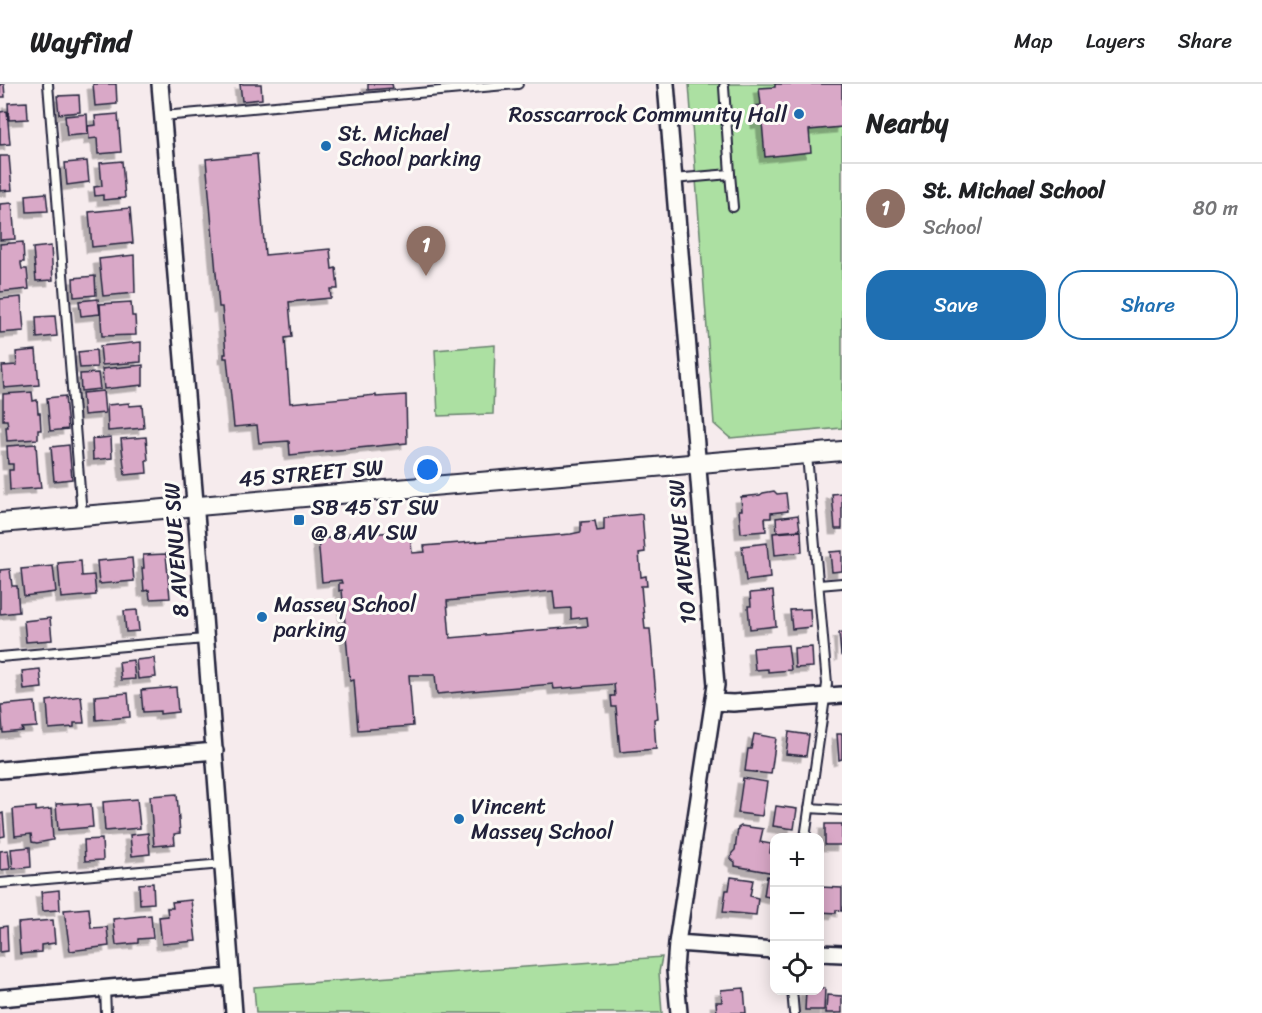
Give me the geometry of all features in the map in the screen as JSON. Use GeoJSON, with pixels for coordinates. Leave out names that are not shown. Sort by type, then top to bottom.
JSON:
{"type":"FeatureCollection","features":[{"type":"Feature","properties":{"kind":"street","name":"8 AVENUE SW"},"geometry":{"type":"LineString","coordinates":[[160,84],[215,751],[234,1013]]}},
{"type":"Feature","properties":{"kind":"street","name":"10 AVENUE SW"},"geometry":{"type":"LineString","coordinates":[[666,84],[716,685],[677,943],[675,970],[679,1013]]}},
{"type":"Feature","properties":{"kind":"street","name":"45 STREET SW"},"geometry":{"type":"LineString","coordinates":[[0,523],[842,451]]}},
{"type":"Feature","properties":{"kind":"street"},"geometry":{"type":"LineString","coordinates":[[715,702],[842,695]]}},
{"type":"Feature","properties":{"kind":"street"},"geometry":{"type":"LineString","coordinates":[[0,770],[215,751]]}},
{"type":"Feature","properties":{"kind":"street"},"geometry":{"type":"LineString","coordinates":[[677,943],[770,950]]}},
{"type":"Feature","properties":{"kind":"street"},"geometry":{"type":"LineString","coordinates":[[824,953],[842,954]]}},
{"type":"Feature","properties":{"kind":"street"},"geometry":{"type":"LineString","coordinates":[[0,998],[231,977]]}},
{"type":"Feature","properties":{"kind":"lane"},"geometry":{"type":"LineString","coordinates":[[48,84],[82,516]]}},
{"type":"Feature","properties":{"kind":"lane"},"geometry":{"type":"LineString","coordinates":[[163,116],[518,84]]}},
{"type":"Feature","properties":{"kind":"lane"},"geometry":{"type":"LineString","coordinates":[[724,87],[733,207]]}},
{"type":"Feature","properties":{"kind":"lane"},"geometry":{"type":"LineString","coordinates":[[673,179],[730,174]]}},
{"type":"Feature","properties":{"kind":"lane"},"geometry":{"type":"LineString","coordinates":[[806,833],[824,712],[826,684],[807,454]]}},
{"type":"Feature","properties":{"kind":"lane"},"geometry":{"type":"LineString","coordinates":[[819,585],[842,584]]}},
{"type":"Feature","properties":{"kind":"lane"},"geometry":{"type":"LineString","coordinates":[[0,657],[205,639]]}},
{"type":"Feature","properties":{"kind":"lane"},"geometry":{"type":"LineString","coordinates":[[809,808],[842,810]]}},
{"type":"Feature","properties":{"kind":"lane"},"geometry":{"type":"LineString","coordinates":[[0,883],[223,864]]}},
{"type":"Feature","properties":{"kind":"lane"},"geometry":{"type":"LineString","coordinates":[[105,988],[106,1013]]}},
{"type":"Feature","properties":{"kind":"lane"},"geometry":{"type":"LineString","coordinates":[[792,995],[794,1013]]}},
{"type":"Feature","properties":{"kind":"green space"},"geometry":{"type":"Polygon","coordinates":[[[689,84],[842,84],[842,428],[730,438],[714,424],[689,84]]]}},
{"type":"Feature","properties":{"kind":"green space"},"geometry":{"type":"Polygon","coordinates":[[[495,345],[493,414],[438,416],[435,350],[495,345]]]}},
{"type":"Feature","properties":{"kind":"green space"},"geometry":{"type":"Polygon","coordinates":[[[662,957],[659,972],[662,1013],[256,1013],[254,987],[662,957]]]}},
{"type":"Feature","properties":{"kind":"building"},"geometry":{"type":"Polygon","coordinates":[[[0,84],[4,84],[5,97],[0,97],[0,84]]]}},
{"type":"Feature","properties":{"kind":"building"},"geometry":{"type":"Polygon","coordinates":[[[93,84],[116,84],[117,104],[95,106],[93,84]]]}},
{"type":"Feature","properties":{"kind":"building"},"geometry":{"type":"Polygon","coordinates":[[[240,84],[261,84],[262,99],[242,101],[240,84]]]}},
{"type":"Feature","properties":{"kind":"building"},"geometry":{"type":"Polygon","coordinates":[[[368,84],[392,84],[393,88],[368,90],[368,84]]]}},
{"type":"Feature","properties":{"kind":"building","name":"Rosscarrock Community Hall"},"geometry":{"type":"Polygon","coordinates":[[[775,84],[842,84],[842,127],[809,130],[811,152],[765,157],[762,122],[757,123],[755,106],[761,105],[759,88],[775,87],[775,84]]]}},
{"type":"Feature","properties":{"kind":"building"},"geometry":{"type":"Polygon","coordinates":[[[79,95],[80,112],[59,114],[57,96],[79,95]]]}},
{"type":"Feature","properties":{"kind":"building"},"geometry":{"type":"Polygon","coordinates":[[[27,102],[28,119],[9,120],[8,103],[27,102]]]}},
{"type":"Feature","properties":{"kind":"building"},"geometry":{"type":"Polygon","coordinates":[[[7,111],[10,144],[0,145],[0,112],[7,111]]]}},
{"type":"Feature","properties":{"kind":"building"},"geometry":{"type":"Polygon","coordinates":[[[87,114],[88,134],[67,136],[65,116],[87,114]]]}},
{"type":"Feature","properties":{"kind":"building"},"geometry":{"type":"Polygon","coordinates":[[[118,114],[121,152],[98,154],[97,138],[89,139],[88,126],[96,125],[95,116],[118,114]]]}},
{"type":"Feature","properties":{"kind":"building"},"geometry":{"type":"Polygon","coordinates":[[[257,154],[265,255],[330,249],[332,269],[336,268],[338,289],[330,289],[331,298],[289,302],[292,337],[285,338],[290,403],[376,395],[376,397],[406,395],[407,443],[290,455],[289,441],[259,443],[257,425],[234,427],[227,358],[224,358],[226,354],[222,307],[219,307],[206,159],[257,154]]]}},
{"type":"Feature","properties":{"kind":"building"},"geometry":{"type":"Polygon","coordinates":[[[0,156],[9,156],[12,190],[0,191],[0,156]]]}},
{"type":"Feature","properties":{"kind":"building"},"geometry":{"type":"Polygon","coordinates":[[[87,161],[89,182],[67,185],[65,163],[87,161]]]}},
{"type":"Feature","properties":{"kind":"building"},"geometry":{"type":"Polygon","coordinates":[[[122,161],[125,198],[103,200],[103,195],[95,196],[94,187],[102,186],[100,163],[122,161]]]}},
{"type":"Feature","properties":{"kind":"building"},"geometry":{"type":"Polygon","coordinates":[[[46,193],[48,211],[27,212],[26,195],[46,193]]]}},
{"type":"Feature","properties":{"kind":"building"},"geometry":{"type":"Polygon","coordinates":[[[12,203],[15,239],[0,240],[0,204],[12,203]]]}},
{"type":"Feature","properties":{"kind":"building"},"geometry":{"type":"Polygon","coordinates":[[[130,208],[133,243],[92,247],[89,212],[130,208]]]}},
{"type":"Feature","properties":{"kind":"building"},"geometry":{"type":"Polygon","coordinates":[[[23,242],[24,262],[21,264],[22,269],[27,269],[29,289],[0,292],[0,244],[23,242]]]}},
{"type":"Feature","properties":{"kind":"building"},"geometry":{"type":"Polygon","coordinates":[[[51,246],[53,280],[36,281],[33,248],[51,246]]]}},
{"type":"Feature","properties":{"kind":"building"},"geometry":{"type":"Polygon","coordinates":[[[134,255],[135,293],[103,296],[99,259],[134,255]]]}},
{"type":"Feature","properties":{"kind":"building"},"geometry":{"type":"Polygon","coordinates":[[[95,276],[96,295],[74,297],[73,278],[95,276]]]}},
{"type":"Feature","properties":{"kind":"building"},"geometry":{"type":"Polygon","coordinates":[[[21,297],[24,331],[0,333],[0,299],[21,297]]]}},
{"type":"Feature","properties":{"kind":"building"},"geometry":{"type":"Polygon","coordinates":[[[98,299],[100,314],[81,316],[79,301],[98,299]]]}},
{"type":"Feature","properties":{"kind":"building"},"geometry":{"type":"Polygon","coordinates":[[[131,302],[132,316],[135,316],[136,335],[102,336],[100,304],[131,302]]]}},
{"type":"Feature","properties":{"kind":"building"},"geometry":{"type":"Polygon","coordinates":[[[55,316],[57,336],[37,338],[36,317],[55,316]]]}},
{"type":"Feature","properties":{"kind":"building"},"geometry":{"type":"Polygon","coordinates":[[[141,342],[141,362],[102,365],[100,346],[141,342]]]}},
{"type":"Feature","properties":{"kind":"building"},"geometry":{"type":"Polygon","coordinates":[[[36,350],[39,385],[4,388],[2,366],[17,365],[16,352],[36,350]]]}},
{"type":"Feature","properties":{"kind":"building"},"geometry":{"type":"Polygon","coordinates":[[[96,350],[97,367],[80,368],[78,352],[96,350]]]}},
{"type":"Feature","properties":{"kind":"building"},"geometry":{"type":"Polygon","coordinates":[[[143,365],[143,385],[104,389],[102,369],[143,365]]]}},
{"type":"Feature","properties":{"kind":"building"},"geometry":{"type":"Polygon","coordinates":[[[98,373],[100,389],[81,391],[80,374],[98,373]]]}},
{"type":"Feature","properties":{"kind":"building"},"geometry":{"type":"Polygon","coordinates":[[[103,391],[105,413],[84,415],[82,393],[103,391]]]}},
{"type":"Feature","properties":{"kind":"building"},"geometry":{"type":"Polygon","coordinates":[[[32,392],[33,401],[37,400],[38,413],[40,413],[41,430],[38,430],[38,439],[7,441],[7,420],[3,420],[3,394],[32,392]]]}},
{"type":"Feature","properties":{"kind":"building"},"geometry":{"type":"Polygon","coordinates":[[[65,396],[68,429],[50,431],[47,398],[65,396]]]}},
{"type":"Feature","properties":{"kind":"building"},"geometry":{"type":"Polygon","coordinates":[[[129,403],[129,406],[142,405],[144,428],[108,431],[107,405],[129,403]]]}},
{"type":"Feature","properties":{"kind":"building"},"geometry":{"type":"Polygon","coordinates":[[[111,437],[112,458],[93,460],[92,439],[111,437]]]}},
{"type":"Feature","properties":{"kind":"building"},"geometry":{"type":"Polygon","coordinates":[[[146,437],[147,473],[125,475],[121,439],[146,437]]]}},
{"type":"Feature","properties":{"kind":"building"},"geometry":{"type":"Polygon","coordinates":[[[36,444],[41,488],[10,490],[9,470],[13,470],[13,464],[8,464],[7,446],[36,444]]]}},
{"type":"Feature","properties":{"kind":"building"},"geometry":{"type":"Polygon","coordinates":[[[69,445],[72,479],[54,481],[51,447],[69,445]]]}},
{"type":"Feature","properties":{"kind":"building"},"geometry":{"type":"Polygon","coordinates":[[[774,491],[777,494],[786,493],[788,511],[771,513],[771,518],[765,518],[766,531],[741,533],[739,510],[742,510],[741,497],[774,491]]]}},
{"type":"Feature","properties":{"kind":"building"},"geometry":{"type":"Polygon","coordinates":[[[842,493],[842,529],[835,529],[832,494],[842,493]]]}},
{"type":"Feature","properties":{"kind":"building"},"geometry":{"type":"Polygon","coordinates":[[[642,514],[645,552],[639,553],[641,577],[646,576],[647,586],[641,586],[645,629],[650,629],[658,718],[654,719],[656,749],[620,752],[616,707],[612,707],[611,696],[615,696],[614,684],[554,689],[553,684],[437,694],[435,675],[409,675],[413,726],[358,730],[354,680],[350,681],[342,590],[339,591],[339,583],[342,583],[341,580],[322,582],[318,539],[349,536],[349,533],[365,531],[366,534],[410,531],[412,553],[425,552],[424,546],[571,534],[581,532],[581,522],[595,521],[597,531],[604,530],[604,518],[642,514]],[[553,591],[447,601],[450,638],[588,626],[587,617],[571,619],[571,608],[555,609],[553,591]]]}},
{"type":"Feature","properties":{"kind":"building"},"geometry":{"type":"Polygon","coordinates":[[[798,515],[800,530],[777,532],[776,518],[798,515]]]}},
{"type":"Feature","properties":{"kind":"building"},"geometry":{"type":"Polygon","coordinates":[[[801,531],[802,552],[775,555],[773,533],[801,531]]]}},
{"type":"Feature","properties":{"kind":"building"},"geometry":{"type":"Polygon","coordinates":[[[767,543],[770,578],[746,581],[742,546],[767,543]]]}},
{"type":"Feature","properties":{"kind":"building"},"geometry":{"type":"Polygon","coordinates":[[[842,551],[842,571],[832,572],[830,552],[842,551]]]}},
{"type":"Feature","properties":{"kind":"building"},"geometry":{"type":"Polygon","coordinates":[[[166,554],[170,598],[150,599],[149,590],[144,591],[143,555],[166,554]]]}},
{"type":"Feature","properties":{"kind":"building"},"geometry":{"type":"Polygon","coordinates":[[[132,558],[134,581],[99,584],[97,561],[132,558]]]}},
{"type":"Feature","properties":{"kind":"building"},"geometry":{"type":"Polygon","coordinates":[[[81,561],[82,576],[94,575],[96,595],[61,598],[58,563],[81,561]]]}},
{"type":"Feature","properties":{"kind":"building"},"geometry":{"type":"Polygon","coordinates":[[[53,566],[56,592],[24,596],[21,569],[53,566]]]}},
{"type":"Feature","properties":{"kind":"building"},"geometry":{"type":"Polygon","coordinates":[[[10,569],[12,586],[17,586],[19,612],[0,614],[0,570],[10,569]]]}},
{"type":"Feature","properties":{"kind":"building"},"geometry":{"type":"Polygon","coordinates":[[[773,591],[776,626],[750,629],[748,606],[751,606],[750,593],[773,591]]]}},
{"type":"Feature","properties":{"kind":"building"},"geometry":{"type":"Polygon","coordinates":[[[810,609],[811,627],[792,629],[790,610],[810,609]]]}},
{"type":"Feature","properties":{"kind":"building"},"geometry":{"type":"Polygon","coordinates":[[[137,610],[139,631],[126,632],[124,611],[137,610]]]}},
{"type":"Feature","properties":{"kind":"building"},"geometry":{"type":"Polygon","coordinates":[[[50,618],[52,640],[26,642],[24,621],[50,618]]]}},
{"type":"Feature","properties":{"kind":"building"},"geometry":{"type":"Polygon","coordinates":[[[842,632],[842,654],[841,655],[839,633],[842,632]]]}},
{"type":"Feature","properties":{"kind":"building"},"geometry":{"type":"Polygon","coordinates":[[[788,645],[791,670],[768,672],[768,669],[755,670],[753,648],[788,645]]]}},
{"type":"Feature","properties":{"kind":"building"},"geometry":{"type":"Polygon","coordinates":[[[812,647],[813,667],[795,668],[794,648],[812,647]]]}},
{"type":"Feature","properties":{"kind":"building"},"geometry":{"type":"Polygon","coordinates":[[[154,658],[156,677],[138,679],[136,660],[154,658]]]}},
{"type":"Feature","properties":{"kind":"building"},"geometry":{"type":"Polygon","coordinates":[[[133,660],[135,679],[121,680],[119,662],[133,660]]]}},
{"type":"Feature","properties":{"kind":"building"},"geometry":{"type":"Polygon","coordinates":[[[40,669],[42,688],[24,690],[22,671],[40,669]]]}},
{"type":"Feature","properties":{"kind":"building"},"geometry":{"type":"Polygon","coordinates":[[[176,687],[178,712],[160,714],[160,711],[143,712],[141,690],[176,687]]]}},
{"type":"Feature","properties":{"kind":"building"},"geometry":{"type":"Polygon","coordinates":[[[128,693],[130,717],[96,720],[95,696],[128,693]]]}},
{"type":"Feature","properties":{"kind":"building"},"geometry":{"type":"Polygon","coordinates":[[[81,696],[84,723],[74,723],[74,727],[49,729],[47,701],[81,696]]]}},
{"type":"Feature","properties":{"kind":"building"},"geometry":{"type":"Polygon","coordinates":[[[35,702],[37,727],[3,733],[1,705],[35,702]]]}},
{"type":"Feature","properties":{"kind":"building"},"geometry":{"type":"Polygon","coordinates":[[[789,732],[809,735],[806,756],[786,754],[789,732]]]}},
{"type":"Feature","properties":{"kind":"building"},"geometry":{"type":"Polygon","coordinates":[[[754,734],[776,738],[771,774],[745,771],[748,749],[751,749],[754,734]]]}},
{"type":"Feature","properties":{"kind":"building"},"geometry":{"type":"Polygon","coordinates":[[[837,734],[842,734],[842,759],[839,760],[837,734]]]}},
{"type":"Feature","properties":{"kind":"building"},"geometry":{"type":"Polygon","coordinates":[[[743,778],[767,782],[762,816],[738,813],[743,778]]]}},
{"type":"Feature","properties":{"kind":"building"},"geometry":{"type":"Polygon","coordinates":[[[177,794],[180,833],[174,834],[175,844],[154,846],[150,796],[177,794]]]}},
{"type":"Feature","properties":{"kind":"building"},"geometry":{"type":"Polygon","coordinates":[[[137,799],[140,828],[105,831],[103,802],[137,799]]]}},
{"type":"Feature","properties":{"kind":"building"},"geometry":{"type":"Polygon","coordinates":[[[78,803],[78,805],[91,804],[93,827],[58,830],[56,804],[78,803]]]}},
{"type":"Feature","properties":{"kind":"building"},"geometry":{"type":"Polygon","coordinates":[[[776,806],[797,809],[794,829],[773,826],[776,806]]]}},
{"type":"Feature","properties":{"kind":"building"},"geometry":{"type":"Polygon","coordinates":[[[36,807],[36,811],[51,809],[53,840],[37,843],[32,842],[31,834],[15,836],[13,809],[36,807]]]}},
{"type":"Feature","properties":{"kind":"building"},"geometry":{"type":"Polygon","coordinates":[[[3,813],[5,836],[0,837],[0,814],[3,813]]]}},
{"type":"Feature","properties":{"kind":"building"},"geometry":{"type":"Polygon","coordinates":[[[825,824],[842,824],[842,845],[825,845],[825,824]]]}},
{"type":"Feature","properties":{"kind":"building"},"geometry":{"type":"Polygon","coordinates":[[[741,826],[763,829],[760,842],[770,844],[770,872],[735,866],[735,862],[731,859],[735,850],[738,828],[741,826]]]}},
{"type":"Feature","properties":{"kind":"building"},"geometry":{"type":"Polygon","coordinates":[[[148,833],[150,854],[132,856],[130,835],[148,833]]]}},
{"type":"Feature","properties":{"kind":"building"},"geometry":{"type":"Polygon","coordinates":[[[102,839],[103,860],[85,861],[84,840],[102,839]]]}},
{"type":"Feature","properties":{"kind":"building"},"geometry":{"type":"Polygon","coordinates":[[[30,847],[31,867],[13,869],[11,849],[30,847]]]}},
{"type":"Feature","properties":{"kind":"building"},"geometry":{"type":"Polygon","coordinates":[[[8,850],[10,869],[0,870],[0,851],[8,850]]]}},
{"type":"Feature","properties":{"kind":"building"},"geometry":{"type":"Polygon","coordinates":[[[767,876],[770,876],[770,897],[764,896],[767,876]]]}},
{"type":"Feature","properties":{"kind":"building"},"geometry":{"type":"Polygon","coordinates":[[[731,877],[753,880],[750,896],[758,898],[756,915],[723,912],[726,890],[729,890],[731,877]]]}},
{"type":"Feature","properties":{"kind":"building"},"geometry":{"type":"Polygon","coordinates":[[[153,883],[154,903],[140,904],[139,884],[153,883]]]}},
{"type":"Feature","properties":{"kind":"building"},"geometry":{"type":"Polygon","coordinates":[[[824,887],[842,888],[842,911],[836,910],[836,913],[824,912],[824,887]]]}},
{"type":"Feature","properties":{"kind":"building"},"geometry":{"type":"Polygon","coordinates":[[[59,890],[60,910],[43,911],[41,892],[59,890]]]}},
{"type":"Feature","properties":{"kind":"building"},"geometry":{"type":"Polygon","coordinates":[[[191,900],[196,941],[162,944],[159,917],[168,916],[167,908],[173,908],[172,902],[191,900]]]}},
{"type":"Feature","properties":{"kind":"building"},"geometry":{"type":"Polygon","coordinates":[[[89,908],[91,928],[107,927],[109,946],[70,951],[64,910],[89,908]]]}},
{"type":"Feature","properties":{"kind":"building"},"geometry":{"type":"Polygon","coordinates":[[[151,915],[153,938],[138,939],[138,943],[116,945],[113,919],[151,915]]]}},
{"type":"Feature","properties":{"kind":"building"},"geometry":{"type":"Polygon","coordinates":[[[53,920],[55,943],[41,945],[41,952],[20,954],[18,923],[53,920]]]}},
{"type":"Feature","properties":{"kind":"building"},"geometry":{"type":"Polygon","coordinates":[[[7,926],[8,951],[0,952],[0,927],[7,926]]]}},
{"type":"Feature","properties":{"kind":"building"},"geometry":{"type":"Polygon","coordinates":[[[744,988],[746,1013],[717,1013],[716,1002],[722,1002],[721,990],[744,988]]]}},
{"type":"Feature","properties":{"kind":"building"},"geometry":{"type":"Polygon","coordinates":[[[825,988],[824,1010],[805,1010],[806,995],[824,995],[825,988]]]}},
{"type":"Feature","properties":{"kind":"building"},"geometry":{"type":"Polygon","coordinates":[[[827,995],[842,996],[842,1013],[826,1013],[827,995]]]}},
{"type":"Feature","properties":{"kind":"place","name":"Rosscarrock Community Hall"},"geometry":{"type":"Point","coordinates":[799,114]}},
{"type":"Feature","properties":{"kind":"place","name":"St. Michael School parking"},"geometry":{"type":"Point","coordinates":[326,146]}},
{"type":"Feature","properties":{"kind":"place","name":"St. Michael School"},"geometry":{"type":"Point","coordinates":[426,276]}},
{"type":"Feature","properties":{"kind":"place","name":"SB 45 ST SW @ 8 AV SW"},"geometry":{"type":"Point","coordinates":[299,520]}},
{"type":"Feature","properties":{"kind":"place","name":"Massey School parking"},"geometry":{"type":"Point","coordinates":[262,617]}},
{"type":"Feature","properties":{"kind":"place","name":"Vincent Massey School"},"geometry":{"type":"Point","coordinates":[459,819]}}]}
